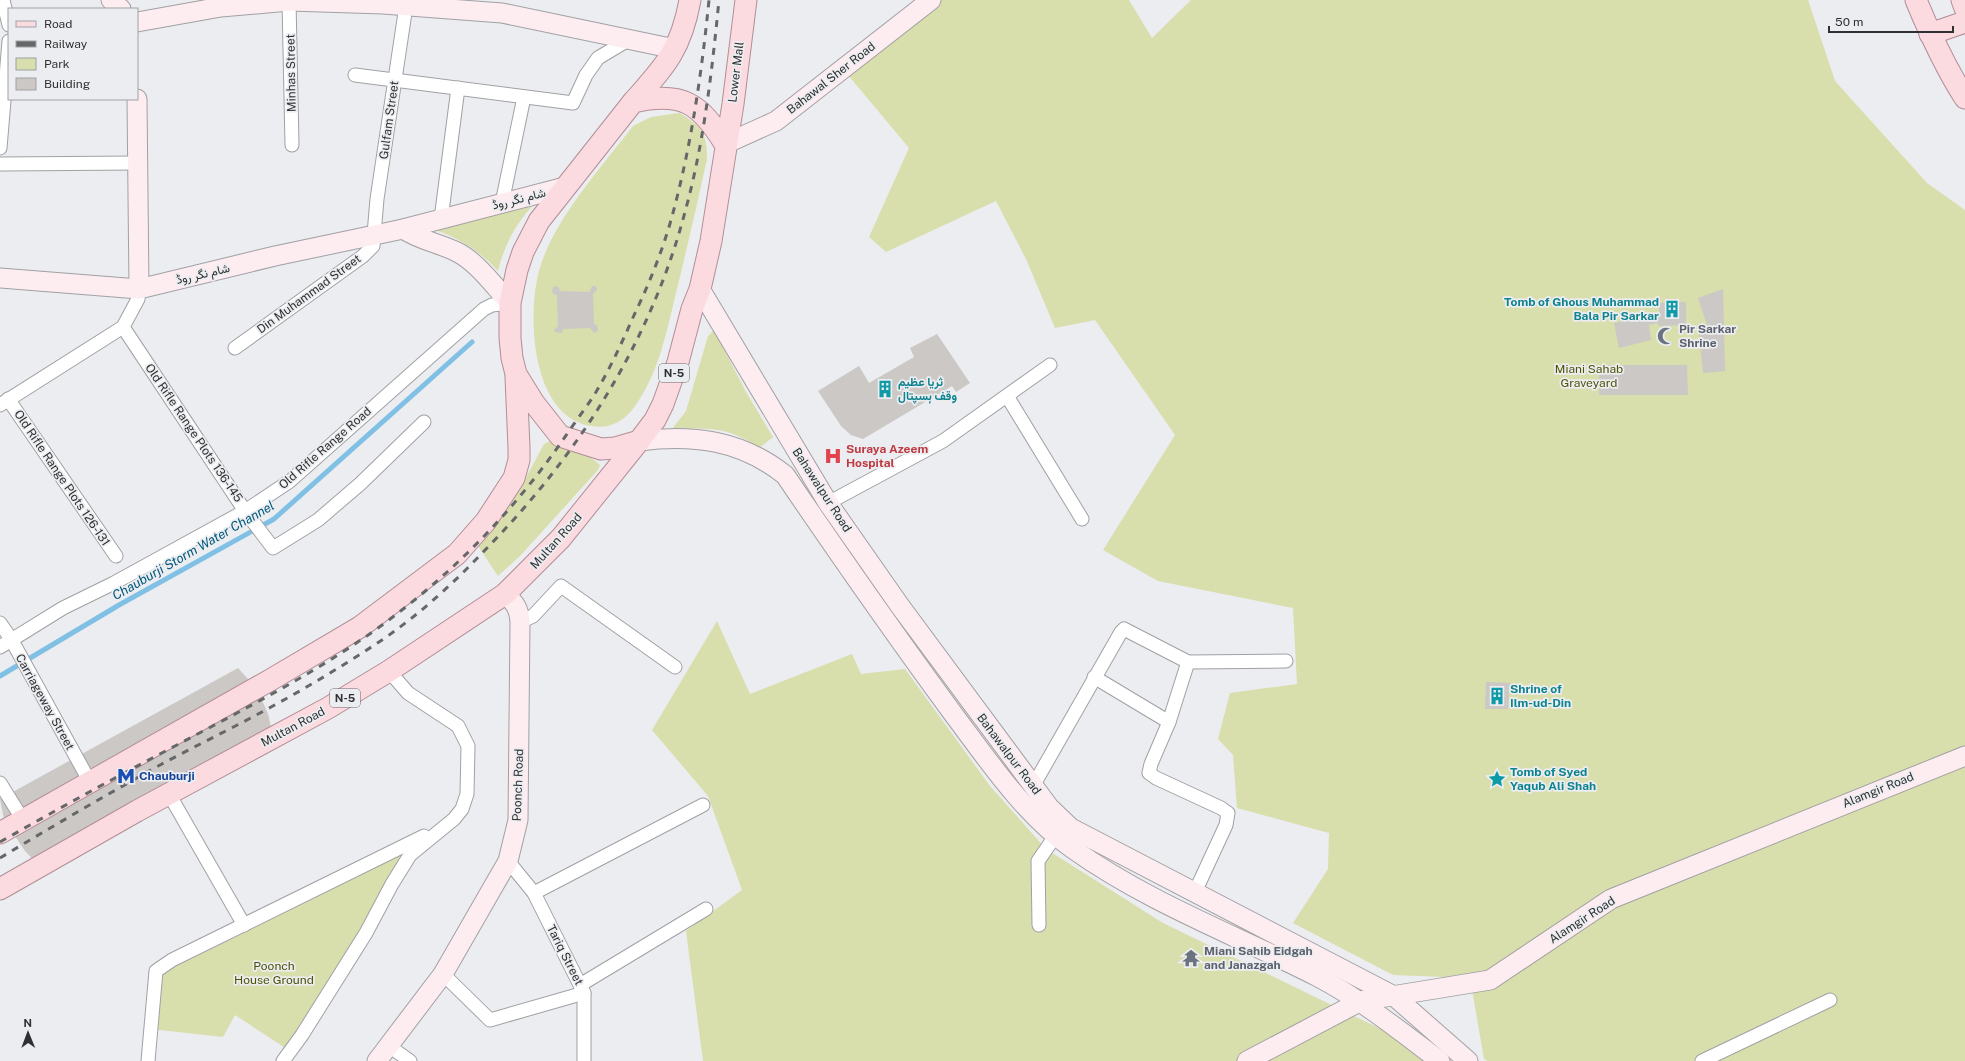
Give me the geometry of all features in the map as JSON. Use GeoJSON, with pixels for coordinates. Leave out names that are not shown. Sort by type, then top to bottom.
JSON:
{"type":"FeatureCollection","features":[{"type":"Feature","properties":{"kind":"main road"},"geometry":{"type":"LineString","coordinates":[[111,0],[120,8]]}},
{"type":"Feature","properties":{"kind":"main road"},"geometry":{"type":"LineString","coordinates":[[0,833],[296,666],[360,627],[457,554],[486,522],[514,478],[519,460],[516,374],[510,338],[510,303],[517,270],[530,236],[545,212],[633,102],[668,62],[675,50],[685,24],[690,0]]}},
{"type":"Feature","properties":{"kind":"main road","name":"Lower Mall"},"geometry":{"type":"LineString","coordinates":[[725,144],[746,0]]}},
{"type":"Feature","properties":{"kind":"main road","name":"Bahawal Sher Road"},"geometry":{"type":"LineString","coordinates":[[725,144],[776,121],[931,0]]}},
{"type":"Feature","properties":{"kind":"main road"},"geometry":{"type":"LineString","coordinates":[[1916,0],[1930,34],[1953,80],[1965,98]]}},
{"type":"Feature","properties":{"kind":"main road"},"geometry":{"type":"LineString","coordinates":[[1962,0],[1965,8]]}},
{"type":"Feature","properties":{"kind":"main road"},"geometry":{"type":"LineString","coordinates":[[138,22],[221,7],[289,1],[367,2],[502,13],[675,50]]}},
{"type":"Feature","properties":{"kind":"main road"},"geometry":{"type":"LineString","coordinates":[[1930,34],[1965,22]]}},
{"type":"Feature","properties":{"kind":"main road"},"geometry":{"type":"LineString","coordinates":[[633,102],[650,98],[672,99],[689,104],[701,110],[712,122],[725,144]]}},
{"type":"Feature","properties":{"kind":"main road"},"geometry":{"type":"LineString","coordinates":[[137,100],[139,289]]}},
{"type":"Feature","properties":{"kind":"main road","name":"N-5"},"geometry":{"type":"LineString","coordinates":[[639,441],[655,420],[663,404],[678,362],[692,309],[700,289],[714,222],[725,144]]}},
{"type":"Feature","properties":{"kind":"main road","name":"شام نگر روڈ"},"geometry":{"type":"LineString","coordinates":[[0,278],[139,289],[276,256],[403,229],[565,187]]}},
{"type":"Feature","properties":{"kind":"main road"},"geometry":{"type":"LineString","coordinates":[[403,229],[414,236],[458,253],[481,272],[510,303]]}},
{"type":"Feature","properties":{"kind":"main road","name":"Bahawalpur Road"},"geometry":{"type":"LineString","coordinates":[[700,289],[828,503],[900,606],[1049,807],[1071,828],[1394,996],[1468,1061]]}},
{"type":"Feature","properties":{"kind":"main road"},"geometry":{"type":"LineString","coordinates":[[516,374],[534,403],[560,436],[601,449],[615,448],[639,441]]}},
{"type":"Feature","properties":{"kind":"main road","name":"Bahawalpur Road"},"geometry":{"type":"LineString","coordinates":[[639,441],[665,438],[706,439],[731,446],[763,459],[785,475],[890,629],[1013,793],[1043,826],[1073,849],[1137,889],[1177,910],[1318,977],[1362,1001],[1440,1061]]}},
{"type":"Feature","properties":{"kind":"main road","name":"Multan Road"},"geometry":{"type":"LineString","coordinates":[[0,889],[137,811],[328,708],[389,671],[505,594],[561,538],[639,441]]}},
{"type":"Feature","properties":{"kind":"main road","name":"Poonch Road"},"geometry":{"type":"LineString","coordinates":[[377,1061],[442,974],[508,861],[518,820],[520,611],[516,604],[505,594]]}},
{"type":"Feature","properties":{"kind":"main road","name":"Alamgir Road"},"geometry":{"type":"LineString","coordinates":[[1248,1061],[1362,1001],[1490,980],[1611,899],[1965,756]]}},
{"type":"Feature","properties":{"kind":"street"},"geometry":{"type":"LineString","coordinates":[[3,0],[8,21]]}},
{"type":"Feature","properties":{"kind":"street","name":"Minhas Street"},"geometry":{"type":"LineString","coordinates":[[289,1],[292,145]]}},
{"type":"Feature","properties":{"kind":"street","name":"Gulfam Street"},"geometry":{"type":"LineString","coordinates":[[375,235],[377,199],[406,6]]}},
{"type":"Feature","properties":{"kind":"street"},"geometry":{"type":"LineString","coordinates":[[355,75],[573,103],[586,75],[598,58],[628,40]]}},
{"type":"Feature","properties":{"kind":"street"},"geometry":{"type":"LineString","coordinates":[[0,148],[8,53]]}},
{"type":"Feature","properties":{"kind":"street"},"geometry":{"type":"LineString","coordinates":[[441,219],[458,88]]}},
{"type":"Feature","properties":{"kind":"street"},"geometry":{"type":"LineString","coordinates":[[502,203],[524,96]]}},
{"type":"Feature","properties":{"kind":"street"},"geometry":{"type":"LineString","coordinates":[[0,164],[137,163]]}},
{"type":"Feature","properties":{"kind":"street","name":"Din Muhammad Street"},"geometry":{"type":"LineString","coordinates":[[235,348],[363,256],[373,246],[375,235]]}},
{"type":"Feature","properties":{"kind":"street"},"geometry":{"type":"LineString","coordinates":[[4,402],[123,327],[138,299],[139,289]]}},
{"type":"Feature","properties":{"kind":"street","name":"Old Rifle Range Road"},"geometry":{"type":"LineString","coordinates":[[0,648],[12,642],[63,608],[248,515],[290,481],[484,309],[492,305],[510,303]]}},
{"type":"Feature","properties":{"kind":"street","name":"Old Rifle Range Plots 136-145"},"geometry":{"type":"LineString","coordinates":[[123,327],[248,515],[274,548],[318,520],[360,484],[424,422]]}},
{"type":"Feature","properties":{"kind":"street"},"geometry":{"type":"LineString","coordinates":[[828,503],[944,442],[1050,365]]}},
{"type":"Feature","properties":{"kind":"street"},"geometry":{"type":"LineString","coordinates":[[1007,396],[1082,519]]}},
{"type":"Feature","properties":{"kind":"street","name":"Old Rifle Range Plots 126-131"},"geometry":{"type":"LineString","coordinates":[[4,402],[116,556]]}},
{"type":"Feature","properties":{"kind":"street"},"geometry":{"type":"LineString","coordinates":[[520,622],[533,616],[561,586],[675,667]]}},
{"type":"Feature","properties":{"kind":"street","name":"Carriageway Street"},"geometry":{"type":"LineString","coordinates":[[0,623],[90,782]]}},
{"type":"Feature","properties":{"kind":"street"},"geometry":{"type":"LineString","coordinates":[[1033,786],[1094,678],[1124,629],[1130,630],[1188,662],[1286,661]]}},
{"type":"Feature","properties":{"kind":"street"},"geometry":{"type":"LineString","coordinates":[[1188,662],[1169,722],[1151,764],[1149,773],[1156,778],[1221,808],[1228,813],[1226,825],[1195,892]]}},
{"type":"Feature","properties":{"kind":"street"},"geometry":{"type":"LineString","coordinates":[[148,1061],[156,971],[172,960],[440,828],[454,819],[462,808],[467,794],[468,746],[458,726],[408,693],[389,671]]}},
{"type":"Feature","properties":{"kind":"street"},"geometry":{"type":"LineString","coordinates":[[1094,678],[1169,722]]}},
{"type":"Feature","properties":{"kind":"street"},"geometry":{"type":"LineString","coordinates":[[0,783],[23,820]]}},
{"type":"Feature","properties":{"kind":"street"},"geometry":{"type":"LineString","coordinates":[[169,794],[244,925]]}},
{"type":"Feature","properties":{"kind":"street"},"geometry":{"type":"LineString","coordinates":[[534,893],[703,805]]}},
{"type":"Feature","properties":{"kind":"street"},"geometry":{"type":"LineString","coordinates":[[284,1061],[366,933],[392,884],[410,855],[440,828]]}},
{"type":"Feature","properties":{"kind":"street"},"geometry":{"type":"LineString","coordinates":[[1039,925],[1038,861],[1056,835]]}},
{"type":"Feature","properties":{"kind":"street","name":"Tariq Street"},"geometry":{"type":"LineString","coordinates":[[508,861],[534,893],[582,989],[584,1061]]}},
{"type":"Feature","properties":{"kind":"street"},"geometry":{"type":"LineString","coordinates":[[442,974],[490,1020],[582,989],[706,909]]}},
{"type":"Feature","properties":{"kind":"street"},"geometry":{"type":"LineString","coordinates":[[1702,1061],[1830,1000]]}},
{"type":"Feature","properties":{"kind":"street"},"geometry":{"type":"LineString","coordinates":[[389,1046],[410,1061]]}},
{"type":"Feature","properties":{"kind":"green space","name":"Miani Sahab Graveyard"},"geometry":{"type":"Polygon","coordinates":[[[931,0],[1129,0],[1152,38],[1191,0],[1808,0],[1835,81],[1927,183],[1965,210],[1965,1061],[1488,1061],[1484,1059],[1470,978],[1393,975],[1293,923],[1328,869],[1329,833],[1237,808],[1233,755],[1218,739],[1230,693],[1297,684],[1293,608],[1158,581],[1103,550],[1175,435],[1095,320],[1055,328],[1026,259],[996,201],[886,252],[869,237],[909,148],[843,69],[931,0]]]}},
{"type":"Feature","properties":{"kind":"green space"},"geometry":{"type":"Polygon","coordinates":[[[679,113],[698,126],[706,142],[707,159],[666,334],[656,366],[642,396],[628,415],[619,422],[609,426],[591,426],[571,418],[556,404],[545,384],[538,362],[534,337],[535,290],[539,271],[555,233],[566,214],[633,126],[651,117],[679,113]]]}},
{"type":"Feature","properties":{"kind":"green space"},"geometry":{"type":"Polygon","coordinates":[[[539,199],[531,207],[513,232],[504,250],[498,271],[482,256],[465,244],[446,234],[426,227],[539,199]]]}},
{"type":"Feature","properties":{"kind":"green space"},"geometry":{"type":"Polygon","coordinates":[[[714,330],[746,392],[773,437],[759,448],[728,432],[696,428],[672,429],[686,411],[708,336],[714,330]]]}},
{"type":"Feature","properties":{"kind":"green space"},"geometry":{"type":"Polygon","coordinates":[[[550,441],[583,453],[595,460],[600,465],[598,470],[520,556],[498,576],[476,543],[484,530],[523,483],[544,444],[550,441]]]}},
{"type":"Feature","properties":{"kind":"green space"},"geometry":{"type":"Polygon","coordinates":[[[717,621],[750,694],[852,654],[861,674],[905,669],[990,786],[1046,849],[1163,923],[1387,1032],[1425,1061],[703,1061],[686,931],[742,890],[708,796],[652,730],[717,621]]]}},
{"type":"Feature","properties":{"kind":"green space","name":"Poonch House Ground"},"geometry":{"type":"Polygon","coordinates":[[[440,829],[410,855],[290,1051],[235,1015],[223,1037],[151,1029],[156,971],[440,829]]]}},
{"type":"Feature","properties":{"kind":"building"},"geometry":{"type":"Polygon","coordinates":[[[556,286],[560,291],[589,292],[592,286],[596,286],[597,290],[593,294],[594,324],[597,325],[598,331],[594,333],[590,328],[563,329],[562,333],[555,332],[554,330],[558,326],[557,295],[553,294],[552,291],[553,287],[556,286]]]}},
{"type":"Feature","properties":{"kind":"building"},"geometry":{"type":"Polygon","coordinates":[[[1723,289],[1725,371],[1703,373],[1699,334],[1709,331],[1698,298],[1723,289]]]}},
{"type":"Feature","properties":{"kind":"building"},"geometry":{"type":"Polygon","coordinates":[[[1686,302],[1686,325],[1658,326],[1658,323],[1649,325],[1651,340],[1619,348],[1614,323],[1659,315],[1659,303],[1686,302]]]}},
{"type":"Feature","properties":{"kind":"building","name":"ثریا عظیم وقف ہسپتال"},"geometry":{"type":"Polygon","coordinates":[[[937,334],[970,383],[956,392],[952,386],[863,439],[851,435],[841,426],[818,391],[859,366],[869,383],[914,357],[910,348],[937,334]]]}},
{"type":"Feature","properties":{"kind":"building"},"geometry":{"type":"Polygon","coordinates":[[[1599,365],[1687,365],[1688,395],[1599,395],[1599,365]]]}},
{"type":"Feature","properties":{"kind":"building","name":"Chauburji"},"geometry":{"type":"Polygon","coordinates":[[[238,668],[257,689],[268,714],[274,740],[43,870],[25,851],[4,820],[0,799],[238,668]]]}},
{"type":"Feature","properties":{"kind":"building","name":"Shrine of Ilm-ud-Din"},"geometry":{"type":"Polygon","coordinates":[[[1486,682],[1510,683],[1508,709],[1485,709],[1486,682]]]}},
{"type":"Feature","properties":{"kind":"waterway","name":"Chauburji Storm Water Channel"},"geometry":{"type":"LineString","coordinates":[[0,676],[119,605],[274,519],[472,342]]}},
{"type":"Feature","properties":{"kind":"railway"},"geometry":{"type":"LineString","coordinates":[[0,842],[109,781],[304,676],[354,645],[433,585],[482,538],[528,487],[593,397],[612,363],[647,288],[657,262],[670,222],[686,158],[700,79],[709,0]]}},
{"type":"Feature","properties":{"kind":"railway"},"geometry":{"type":"LineString","coordinates":[[0,858],[160,765],[299,692],[379,642],[422,610],[449,586],[475,561],[521,512],[552,474],[608,393],[632,350],[653,306],[671,260],[692,186],[702,133],[710,80],[719,0]]}},
{"type":"Feature","properties":{"kind":"place","name":"Tomb of Ghous Muhammad Bala Pir Sarkar"},"geometry":{"type":"Point","coordinates":[1672,309]}},
{"type":"Feature","properties":{"kind":"place","name":"Pir Sarkar Shrine"},"geometry":{"type":"Point","coordinates":[1666,336]}},
{"type":"Feature","properties":{"kind":"place","name":"ثریا عظیم وقف ہسپتال"},"geometry":{"type":"Point","coordinates":[885,389]}},
{"type":"Feature","properties":{"kind":"place","name":"Suraya Azeem Hospital"},"geometry":{"type":"Point","coordinates":[833,456]}},
{"type":"Feature","properties":{"kind":"place","name":"Shrine of Ilm-ud-Din"},"geometry":{"type":"Point","coordinates":[1497,696]}},
{"type":"Feature","properties":{"kind":"place","name":"Chauburji"},"geometry":{"type":"Point","coordinates":[126,776]}},
{"type":"Feature","properties":{"kind":"place","name":"Tomb of Syed Yaqub Ali Shah"},"geometry":{"type":"Point","coordinates":[1497,779]}},
{"type":"Feature","properties":{"kind":"place","name":"Miani Sahib Eidgah and Janazgah"},"geometry":{"type":"Point","coordinates":[1191,958]}}]}
